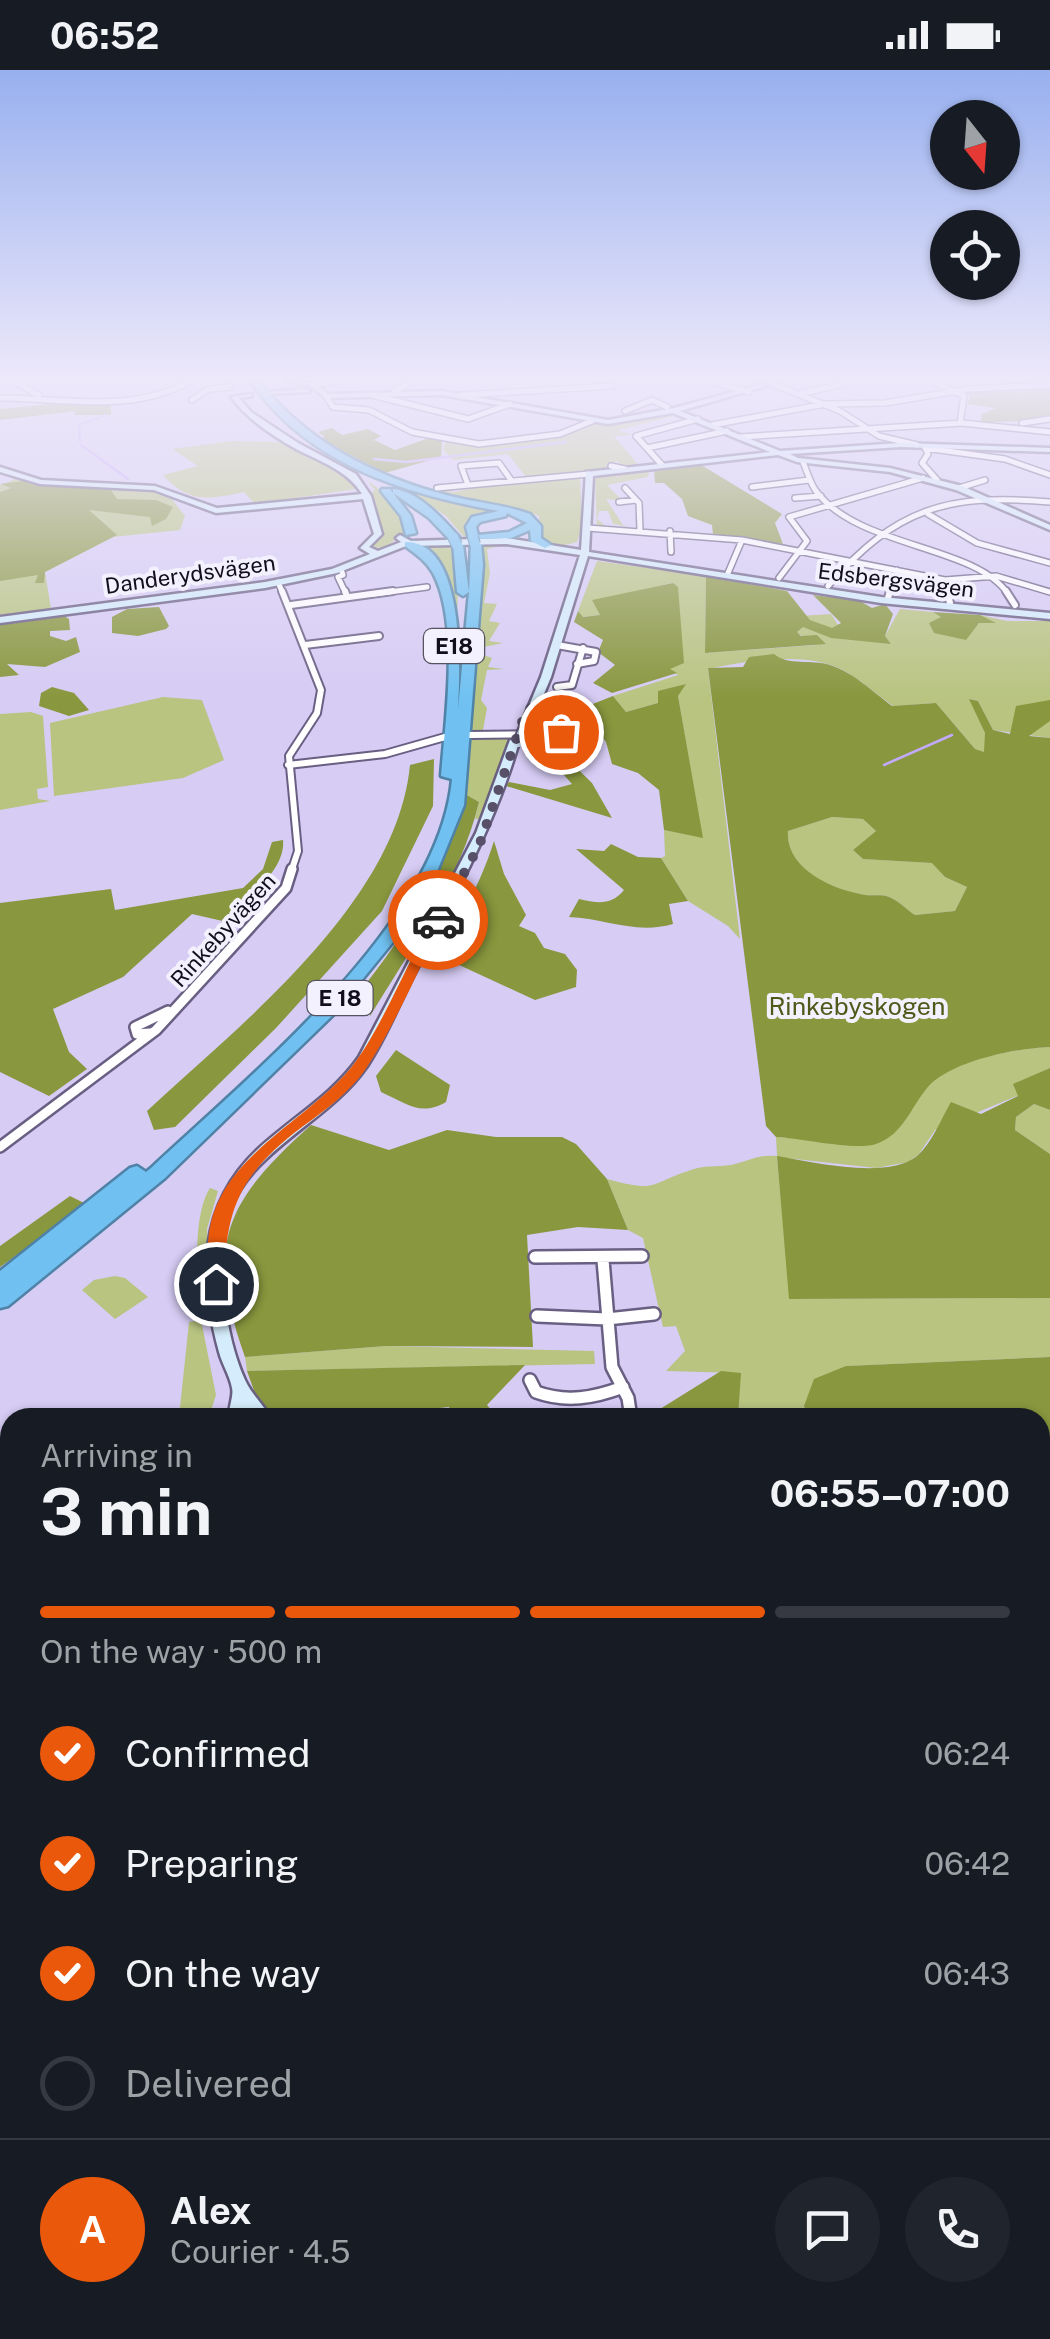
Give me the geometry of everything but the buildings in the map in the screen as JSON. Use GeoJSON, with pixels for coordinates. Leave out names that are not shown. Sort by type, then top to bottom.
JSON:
{"type":"FeatureCollection","features":[{"type":"Feature","properties":{"kind":"highway"},"geometry":{"type":"LineString","coordinates":[[382,487],[406,516],[412,539]]}},
{"type":"Feature","properties":{"kind":"highway","name":"E 18"},"geometry":{"type":"LineString","coordinates":[[386,487],[417,503],[466,540]]}},
{"type":"Feature","properties":{"kind":"highway","name":"E 18"},"geometry":{"type":"LineString","coordinates":[[0,1300],[158,1173],[330,1009],[398,926],[428,874],[457,805],[476,578],[466,540],[418,497],[400,487]]}},
{"type":"Feature","properties":{"kind":"highway"},"geometry":{"type":"LineString","coordinates":[[416,487],[439,496],[520,513],[533,520],[526,538]]}},
{"type":"Feature","properties":{"kind":"highway"},"geometry":{"type":"LineString","coordinates":[[526,538],[520,517],[491,514],[474,522],[466,540],[512,536],[526,538],[535,538],[542,546]]}},
{"type":"Feature","properties":{"kind":"highway","name":"E18"},"geometry":{"type":"LineString","coordinates":[[412,539],[429,557],[450,603],[454,641],[448,739]]}},
{"type":"Feature","properties":{"kind":"highway","name":"E 18"},"geometry":{"type":"LineString","coordinates":[[0,1282],[146,1166],[308,1015],[386,924],[432,838],[448,782],[448,739],[466,540]]}},
{"type":"Feature","properties":{"kind":"street"},"geometry":{"type":"LineString","coordinates":[[134,487],[155,488],[216,511],[366,496]]}},
{"type":"Feature","properties":{"kind":"street"},"geometry":{"type":"LineString","coordinates":[[359,487],[366,496],[378,534],[364,548],[379,552]]}},
{"type":"Feature","properties":{"kind":"street"},"geometry":{"type":"LineString","coordinates":[[244,1408],[214,1262],[222,1210],[250,1165],[358,1069],[479,846],[559,627],[588,528],[590,487]]}},
{"type":"Feature","properties":{"kind":"street"},"geometry":{"type":"LineString","coordinates":[[814,487],[828,502],[882,534],[1050,592]]}},
{"type":"Feature","properties":{"kind":"street"},"geometry":{"type":"LineString","coordinates":[[779,578],[808,537],[789,517],[888,487]]}},
{"type":"Feature","properties":{"kind":"street"},"geometry":{"type":"LineString","coordinates":[[956,487],[1050,528]]}},
{"type":"Feature","properties":{"kind":"street"},"geometry":{"type":"LineString","coordinates":[[625,488],[636,500],[640,530]]}},
{"type":"Feature","properties":{"kind":"street"},"geometry":{"type":"LineString","coordinates":[[1034,500],[1050,492]]}},
{"type":"Feature","properties":{"kind":"street"},"geometry":{"type":"LineString","coordinates":[[796,498],[821,496]]}},
{"type":"Feature","properties":{"kind":"street"},"geometry":{"type":"LineString","coordinates":[[619,502],[636,500]]}},
{"type":"Feature","properties":{"kind":"street"},"geometry":{"type":"LineString","coordinates":[[828,586],[851,559],[898,521],[990,502],[1050,502]]}},
{"type":"Feature","properties":{"kind":"street"},"geometry":{"type":"LineString","coordinates":[[927,514],[978,543],[1050,563]]}},
{"type":"Feature","properties":{"kind":"street"},"geometry":{"type":"LineString","coordinates":[[588,528],[670,531],[742,540],[945,580],[996,576]]}},
{"type":"Feature","properties":{"kind":"street"},"geometry":{"type":"LineString","coordinates":[[670,531],[670,552]]}},
{"type":"Feature","properties":{"kind":"street","name":"Danderydsvägen"},"geometry":{"type":"LineString","coordinates":[[0,620],[278,582],[341,569],[412,539],[526,538]]}},
{"type":"Feature","properties":{"kind":"street","name":"Danderydsvägen"},"geometry":{"type":"LineString","coordinates":[[412,539],[466,540]]}},
{"type":"Feature","properties":{"kind":"street"},"geometry":{"type":"LineString","coordinates":[[732,575],[742,540]]}},
{"type":"Feature","properties":{"kind":"street"},"geometry":{"type":"LineString","coordinates":[[542,546],[578,560]]}},
{"type":"Feature","properties":{"kind":"street"},"geometry":{"type":"LineString","coordinates":[[542,546],[560,547],[578,560]]}},
{"type":"Feature","properties":{"kind":"street","name":"Edsbergsvägen"},"geometry":{"type":"LineString","coordinates":[[578,560],[602,559],[732,575],[881,600],[1050,616]]}},
{"type":"Feature","properties":{"kind":"street","name":"Edsbergsvägen"},"geometry":{"type":"LineString","coordinates":[[578,560],[732,575]]}},
{"type":"Feature","properties":{"kind":"street"},"geometry":{"type":"LineString","coordinates":[[341,569],[343,575],[338,577],[347,597]]}},
{"type":"Feature","properties":{"kind":"street"},"geometry":{"type":"LineString","coordinates":[[888,598],[897,570]]}},
{"type":"Feature","properties":{"kind":"street"},"geometry":{"type":"LineString","coordinates":[[996,576],[1015,605]]}},
{"type":"Feature","properties":{"kind":"street"},"geometry":{"type":"LineString","coordinates":[[945,580],[950,603]]}},
{"type":"Feature","properties":{"kind":"street"},"geometry":{"type":"LineString","coordinates":[[278,582],[291,605],[321,702],[296,741],[288,765],[385,754],[448,739]]}},
{"type":"Feature","properties":{"kind":"street"},"geometry":{"type":"LineString","coordinates":[[291,605],[427,587]]}},
{"type":"Feature","properties":{"kind":"street"},"geometry":{"type":"LineString","coordinates":[[548,659],[556,645],[559,627]]}},
{"type":"Feature","properties":{"kind":"street"},"geometry":{"type":"LineString","coordinates":[[304,645],[379,636]]}},
{"type":"Feature","properties":{"kind":"street"},"geometry":{"type":"LineString","coordinates":[[556,645],[596,652],[597,657],[590,664],[577,664]]}},
{"type":"Feature","properties":{"kind":"street"},"geometry":{"type":"LineString","coordinates":[[557,687],[572,685],[583,648]]}},
{"type":"Feature","properties":{"kind":"street"},"geometry":{"type":"LineString","coordinates":[[470,736],[556,734],[566,727],[566,714],[531,708]]}},
{"type":"Feature","properties":{"kind":"street","name":"Rinkebyvägen"},"geometry":{"type":"LineString","coordinates":[[0,1147],[156,1030],[224,960],[294,876],[298,828],[288,765]]}},
{"type":"Feature","properties":{"kind":"street","name":"Rinkebyvägen"},"geometry":{"type":"LineString","coordinates":[[156,1030],[141,1034],[134,1031],[173,1009]]}},
{"type":"Feature","properties":{"kind":"street"},"geometry":{"type":"LineString","coordinates":[[535,1257],[603,1260],[642,1256]]}},
{"type":"Feature","properties":{"kind":"street"},"geometry":{"type":"LineString","coordinates":[[603,1260],[612,1367],[628,1408]]}},
{"type":"Feature","properties":{"kind":"street"},"geometry":{"type":"LineString","coordinates":[[537,1316],[607,1318],[654,1314]]}},
{"type":"Feature","properties":{"kind":"street"},"geometry":{"type":"LineString","coordinates":[[530,1380],[536,1392],[554,1398],[595,1397],[623,1387]]}},
{"type":"Feature","properties":{"kind":"green space"},"geometry":{"type":"Polygon","coordinates":[[[0,487],[149,491],[168,494],[185,516],[180,530],[113,537],[45,572],[51,609],[0,615],[0,487]]]}},
{"type":"Feature","properties":{"kind":"green space"},"geometry":{"type":"Polygon","coordinates":[[[8,487],[109,487],[117,499],[156,500],[173,507],[166,519],[152,526],[150,517],[89,510],[117,535],[45,572],[44,583],[35,583],[38,575],[0,581],[0,492],[11,488],[8,487]]]}},
{"type":"Feature","properties":{"kind":"green space"},"geometry":{"type":"Polygon","coordinates":[[[176,487],[356,489],[255,504],[244,492],[209,498],[176,487]]]}},
{"type":"Feature","properties":{"kind":"green space"},"geometry":{"type":"Polygon","coordinates":[[[372,487],[392,502],[407,531],[384,548],[368,547],[381,532],[370,493],[375,490],[372,487]]]}},
{"type":"Feature","properties":{"kind":"green space"},"geometry":{"type":"Polygon","coordinates":[[[402,487],[510,513],[485,514],[469,536],[464,537],[446,516],[402,487]]]}},
{"type":"Feature","properties":{"kind":"green space"},"geometry":{"type":"Polygon","coordinates":[[[480,487],[580,487],[582,527],[577,542],[561,546],[542,541],[539,516],[526,511],[417,488],[454,492],[480,487]]]}},
{"type":"Feature","properties":{"kind":"green space"},"geometry":{"type":"Polygon","coordinates":[[[595,487],[609,487],[623,501],[606,499],[623,525],[630,527],[613,524],[608,511],[599,511],[597,519],[607,527],[597,525],[595,487]]]}},
{"type":"Feature","properties":{"kind":"green space"},"geometry":{"type":"Polygon","coordinates":[[[668,487],[737,487],[782,514],[775,523],[783,544],[713,534],[712,525],[688,516],[682,499],[668,487]]]}},
{"type":"Feature","properties":{"kind":"green space"},"geometry":{"type":"Polygon","coordinates":[[[486,541],[509,544],[487,549],[490,573],[484,603],[497,604],[489,621],[500,623],[489,641],[503,643],[484,647],[481,654],[492,658],[488,667],[504,669],[487,670],[481,700],[487,708],[483,730],[470,733],[482,560],[479,543],[452,543],[459,566],[457,616],[437,565],[421,548],[439,544],[417,545],[486,541]]]}},
{"type":"Feature","properties":{"kind":"green space"},"geometry":{"type":"Polygon","coordinates":[[[597,561],[706,576],[705,653],[817,645],[796,632],[803,627],[799,616],[831,614],[840,628],[890,643],[885,636],[900,609],[933,612],[970,631],[979,623],[992,622],[977,617],[980,615],[1007,621],[1050,621],[1050,738],[993,730],[978,701],[970,699],[985,733],[985,753],[975,749],[936,703],[893,706],[841,669],[811,660],[775,659],[708,669],[740,939],[728,926],[688,901],[661,858],[665,856],[664,830],[702,837],[678,696],[684,684],[658,703],[626,712],[613,696],[678,675],[669,670],[678,587],[672,583],[593,601],[600,615],[582,617],[578,611],[597,561]]]}},
{"type":"Feature","properties":{"kind":"green space"},"geometry":{"type":"Polygon","coordinates":[[[706,576],[787,591],[810,620],[832,628],[841,623],[813,595],[860,601],[872,608],[885,604],[893,614],[885,636],[891,644],[831,638],[803,627],[797,632],[801,636],[817,635],[826,644],[705,653],[706,576]]]}},
{"type":"Feature","properties":{"kind":"green space"},"geometry":{"type":"Polygon","coordinates":[[[673,583],[678,587],[684,663],[670,669],[677,673],[612,693],[593,683],[615,665],[598,652],[603,640],[574,622],[578,611],[583,617],[600,615],[592,600],[673,583]]]}},
{"type":"Feature","properties":{"kind":"green space"},"geometry":{"type":"Polygon","coordinates":[[[159,607],[169,626],[166,629],[138,636],[112,633],[112,617],[127,609],[159,607]]]}},
{"type":"Feature","properties":{"kind":"green space"},"geometry":{"type":"Polygon","coordinates":[[[933,612],[980,615],[996,623],[979,623],[966,640],[934,633],[929,623],[941,617],[933,612]]]}},
{"type":"Feature","properties":{"kind":"green space"},"geometry":{"type":"Polygon","coordinates":[[[61,614],[69,619],[70,630],[50,631],[50,636],[66,641],[76,637],[80,652],[45,667],[7,664],[19,675],[0,677],[0,622],[61,614]]]}},
{"type":"Feature","properties":{"kind":"green space","name":"Rinkebyskogen"},"geometry":{"type":"Polygon","coordinates":[[[774,654],[786,660],[830,665],[855,677],[892,706],[936,703],[975,749],[984,752],[985,733],[969,699],[978,701],[993,730],[1010,734],[1016,706],[1050,700],[1050,721],[1029,736],[1050,738],[1050,1047],[1003,1053],[951,1070],[927,1088],[893,1134],[876,1144],[842,1145],[776,1137],[766,1126],[708,668],[743,667],[749,657],[774,654]],[[832,817],[788,831],[794,856],[826,883],[865,895],[889,897],[915,915],[955,911],[967,887],[945,877],[932,863],[863,859],[853,850],[876,831],[863,819],[832,817]]]}},
{"type":"Feature","properties":{"kind":"green space"},"geometry":{"type":"Polygon","coordinates":[[[686,684],[678,696],[703,838],[664,830],[659,790],[638,773],[612,764],[606,742],[580,709],[613,696],[626,712],[658,703],[658,691],[686,684]]]}},
{"type":"Feature","properties":{"kind":"green space"},"geometry":{"type":"Polygon","coordinates":[[[52,687],[74,693],[89,710],[69,716],[39,706],[41,693],[52,687]]]}},
{"type":"Feature","properties":{"kind":"green space"},"geometry":{"type":"Polygon","coordinates":[[[163,697],[202,700],[224,760],[183,778],[54,796],[50,723],[163,697]]]}},
{"type":"Feature","properties":{"kind":"green space"},"geometry":{"type":"Polygon","coordinates":[[[31,712],[43,716],[48,787],[37,789],[38,799],[50,801],[0,810],[0,714],[31,712]]]}},
{"type":"Feature","properties":{"kind":"green space"},"geometry":{"type":"Polygon","coordinates":[[[512,738],[485,820],[475,819],[479,802],[465,794],[469,740],[512,738]]]}},
{"type":"Feature","properties":{"kind":"green space"},"geometry":{"type":"Polygon","coordinates":[[[547,739],[592,783],[612,818],[506,786],[509,782],[550,790],[572,784],[547,756],[553,750],[547,739]]]}},
{"type":"Feature","properties":{"kind":"green space"},"geometry":{"type":"Polygon","coordinates":[[[434,759],[433,806],[382,911],[276,1028],[175,1127],[154,1130],[147,1111],[269,999],[346,911],[377,864],[399,816],[410,765],[434,759]]]}},
{"type":"Feature","properties":{"kind":"green space"},"geometry":{"type":"Polygon","coordinates":[[[465,794],[479,802],[460,858],[433,912],[370,1016],[368,1002],[346,1009],[384,960],[433,881],[465,794]]]}},
{"type":"Feature","properties":{"kind":"green space"},"geometry":{"type":"Polygon","coordinates":[[[832,817],[863,819],[876,831],[853,850],[863,859],[933,863],[945,877],[967,887],[955,911],[915,915],[889,897],[865,895],[825,883],[802,867],[789,844],[788,831],[832,817]]]}},
{"type":"Feature","properties":{"kind":"green space"},"geometry":{"type":"Polygon","coordinates":[[[283,840],[271,874],[227,922],[192,914],[123,977],[53,1009],[69,1052],[87,1069],[49,1096],[0,1072],[0,903],[111,889],[115,910],[243,888],[263,869],[272,842],[283,840]]]}},
{"type":"Feature","properties":{"kind":"green space"},"geometry":{"type":"Polygon","coordinates":[[[494,841],[504,874],[526,915],[519,926],[535,933],[544,948],[565,954],[577,970],[576,987],[535,1000],[431,952],[469,900],[494,841]]]}},
{"type":"Feature","properties":{"kind":"green space"},"geometry":{"type":"Polygon","coordinates":[[[611,844],[638,857],[661,858],[688,901],[669,904],[673,924],[646,928],[569,917],[579,899],[609,901],[624,890],[576,849],[604,851],[611,844]]]}},
{"type":"Feature","properties":{"kind":"green space"},"geometry":{"type":"Polygon","coordinates":[[[1050,1047],[1050,1068],[1014,1085],[1019,1095],[935,1130],[919,1154],[908,1162],[876,1168],[777,1157],[790,1299],[1050,1298],[1050,1357],[846,1366],[805,1408],[738,1408],[740,1373],[666,1371],[685,1351],[676,1326],[663,1327],[643,1238],[628,1230],[607,1179],[645,1186],[696,1168],[777,1156],[776,1137],[875,1144],[941,1076],[986,1057],[1050,1047]]]}},
{"type":"Feature","properties":{"kind":"green space"},"geometry":{"type":"Polygon","coordinates":[[[396,1050],[450,1085],[446,1102],[421,1108],[381,1092],[376,1076],[396,1050]]]}},
{"type":"Feature","properties":{"kind":"green space"},"geometry":{"type":"Polygon","coordinates":[[[1050,1068],[1050,1110],[1034,1104],[1016,1117],[1015,1130],[1050,1154],[1050,1298],[789,1299],[777,1156],[849,1167],[904,1163],[927,1144],[951,1102],[981,1114],[1018,1096],[1013,1084],[1050,1068]]]}},
{"type":"Feature","properties":{"kind":"green space"},"geometry":{"type":"Polygon","coordinates":[[[1034,1104],[1050,1110],[1050,1154],[1015,1130],[1016,1117],[1034,1104]]]}},
{"type":"Feature","properties":{"kind":"green space"},"geometry":{"type":"Polygon","coordinates":[[[311,1125],[389,1150],[447,1130],[496,1137],[562,1137],[576,1144],[607,1179],[628,1230],[578,1227],[527,1235],[533,1347],[386,1346],[245,1357],[226,1284],[225,1255],[230,1228],[258,1178],[311,1125]]]}},
{"type":"Feature","properties":{"kind":"green space"},"geometry":{"type":"Polygon","coordinates":[[[210,1188],[218,1191],[207,1229],[212,1305],[208,1310],[200,1284],[197,1249],[201,1214],[210,1188]]]}},
{"type":"Feature","properties":{"kind":"green space"},"geometry":{"type":"Polygon","coordinates":[[[70,1196],[88,1205],[0,1267],[0,1246],[70,1196]]]}},
{"type":"Feature","properties":{"kind":"green space"},"geometry":{"type":"Polygon","coordinates":[[[125,1278],[148,1297],[115,1319],[82,1290],[94,1280],[125,1278]]]}},
{"type":"Feature","properties":{"kind":"green space"},"geometry":{"type":"Polygon","coordinates":[[[201,1320],[216,1395],[212,1408],[180,1408],[189,1322],[201,1320]]]}},
{"type":"Feature","properties":{"kind":"green space"},"geometry":{"type":"Polygon","coordinates":[[[386,1346],[594,1351],[595,1364],[247,1371],[245,1357],[386,1346]]]}},
{"type":"Feature","properties":{"kind":"green space"},"geometry":{"type":"Polygon","coordinates":[[[1050,1357],[1050,1408],[805,1408],[814,1379],[846,1366],[1050,1357]]]}},
{"type":"Feature","properties":{"kind":"green space"},"geometry":{"type":"Polygon","coordinates":[[[525,1365],[487,1405],[490,1408],[260,1408],[247,1371],[525,1365]]]}},
{"type":"Feature","properties":{"kind":"green space"},"geometry":{"type":"Polygon","coordinates":[[[721,1371],[741,1373],[739,1408],[662,1408],[721,1371]]]}},
{"type":"Feature","properties":{"kind":"waterway"},"geometry":{"type":"LineString","coordinates":[[884,765],[952,735]]}},
{"type":"Feature","properties":{"kind":"way so far"},"geometry":{"type":"LineString","coordinates":[[438,920],[479,846],[527,708],[551,708],[566,714],[568,724],[561,732]]}},
{"type":"Feature","properties":{"kind":"route"},"geometry":{"type":"LineString","coordinates":[[216,1284],[216,1234],[232,1189],[280,1136],[328,1101],[358,1069],[438,920]]}}]}
